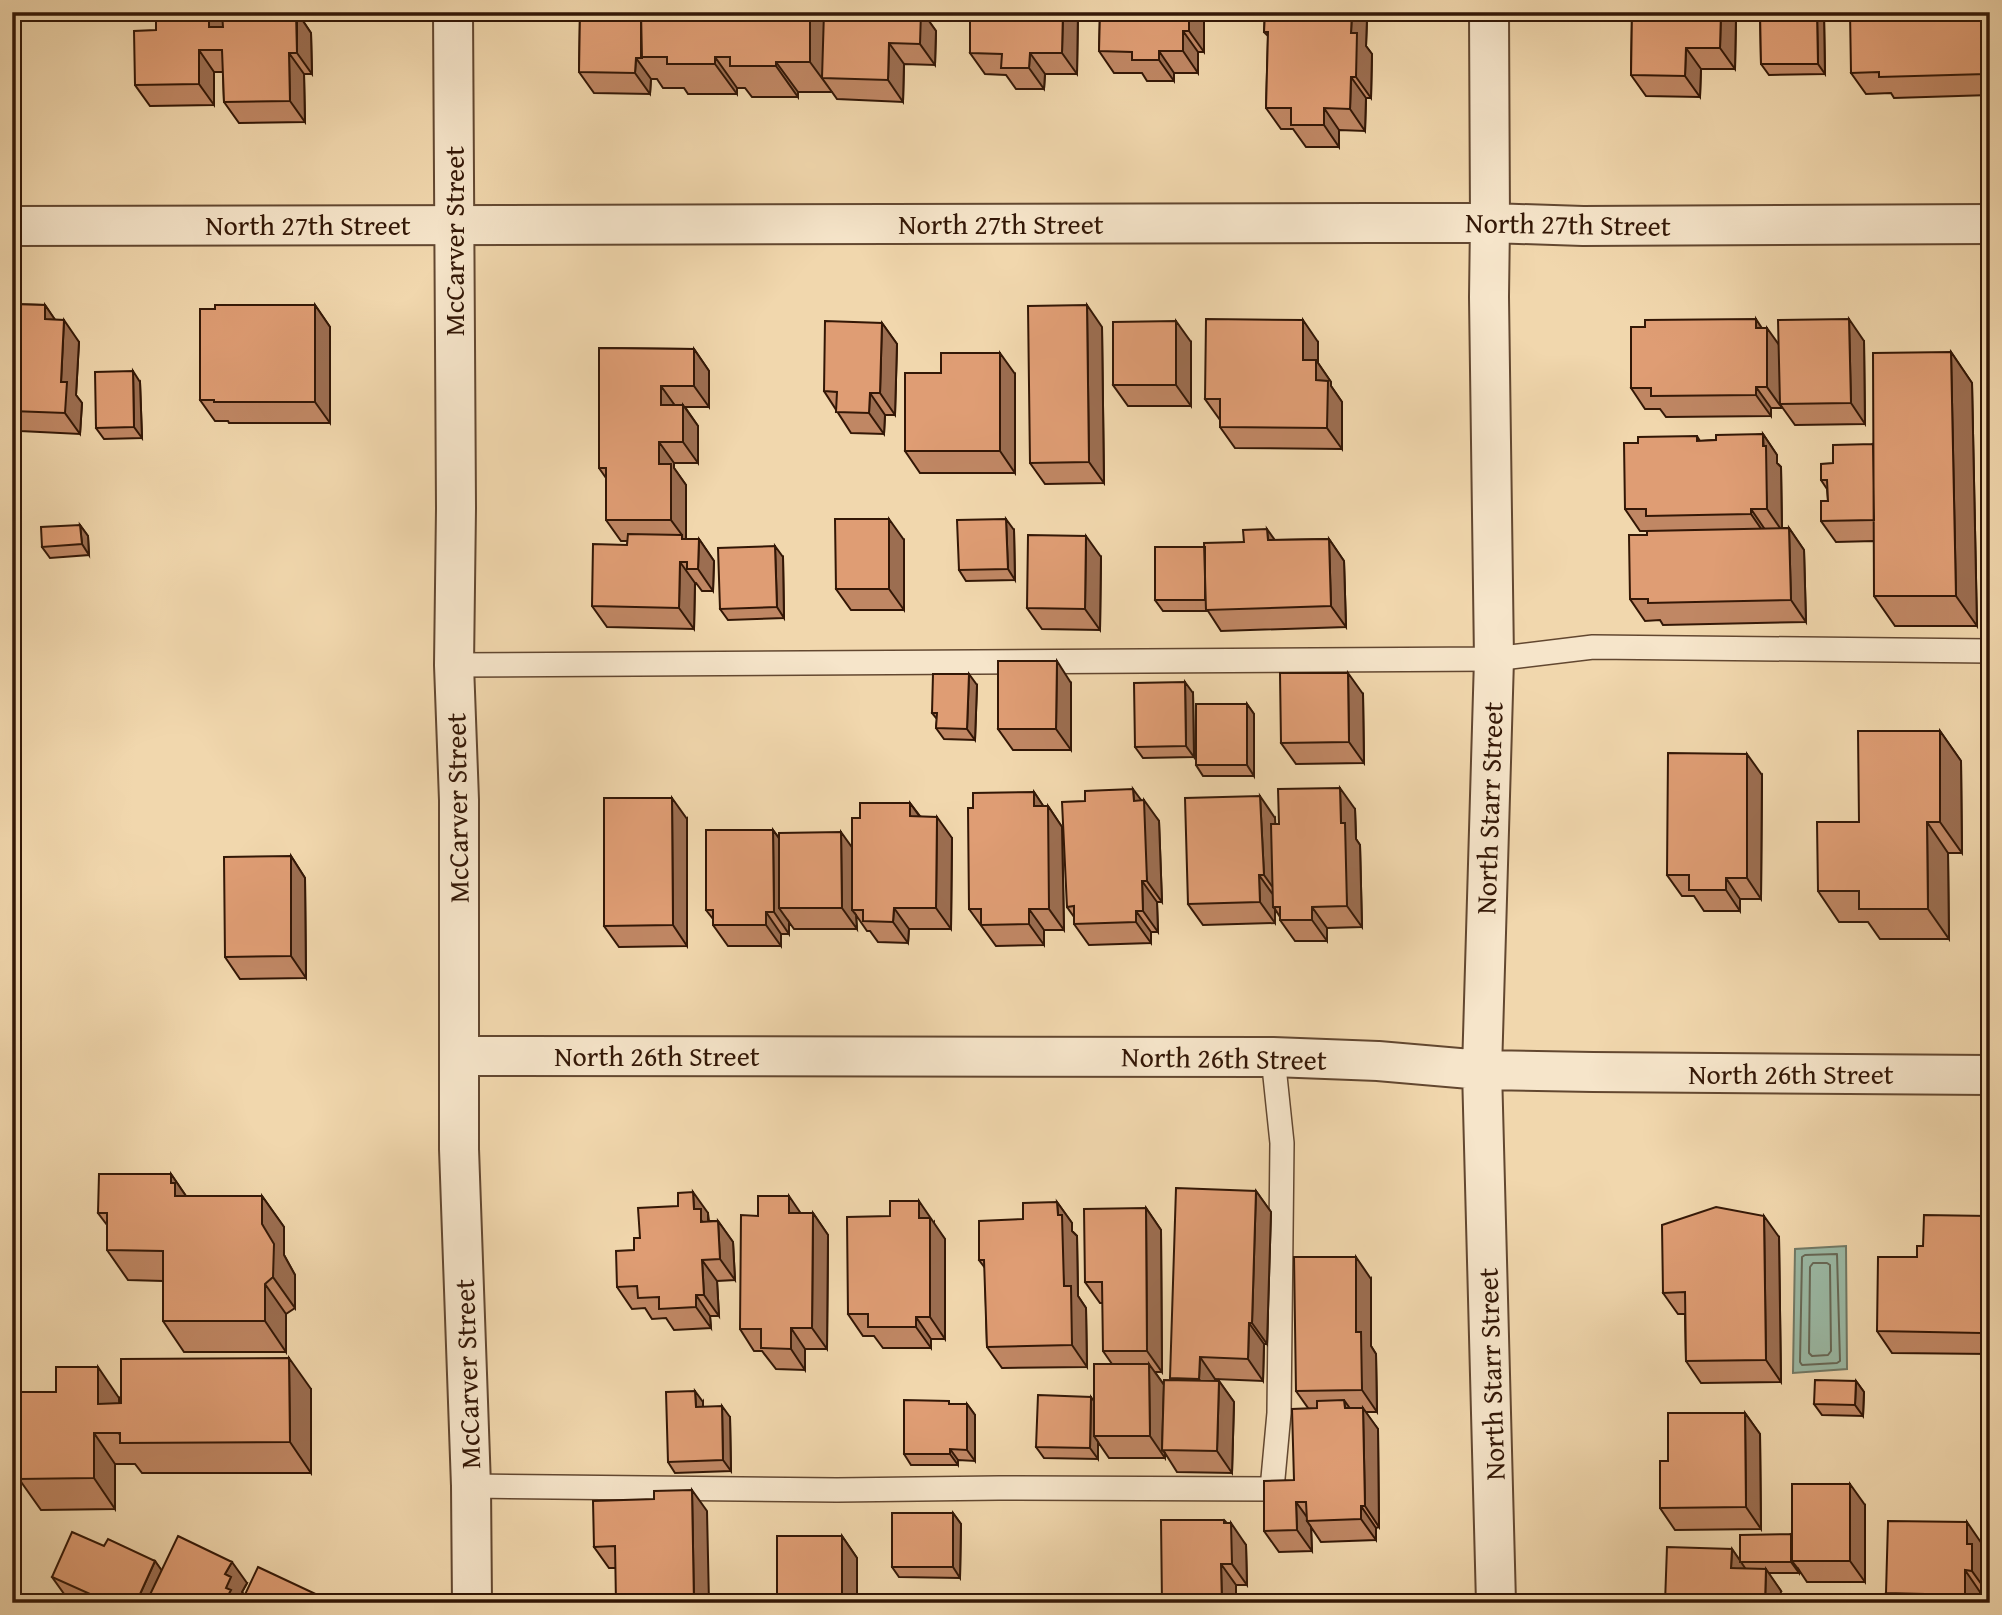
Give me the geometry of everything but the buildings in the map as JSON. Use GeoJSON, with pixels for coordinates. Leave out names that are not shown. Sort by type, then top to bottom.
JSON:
{"type":"FeatureCollection","features":[{"type":"Feature","properties":{"kind":"street","name":"McCarver Street"},"geometry":{"type":"LineString","coordinates":[[453,12],[456,508],[454,665],[458,800],[459,1149],[471,1486],[472,1603]]}},
{"type":"Feature","properties":{"kind":"street","name":"North Starr Street"},"geometry":{"type":"LineString","coordinates":[[1489,12],[1489,297],[1494,659],[1482,1070],[1496,1603]]}},
{"type":"Feature","properties":{"kind":"street","name":"North 27th Street"},"geometry":{"type":"LineString","coordinates":[[12,226],[1990,224]]}},
{"type":"Feature","properties":{"kind":"street","name":"North 26th Street"},"geometry":{"type":"LineString","coordinates":[[458,1056],[1273,1057],[1378,1061],[1482,1070],[1990,1075]]}},
{"type":"Feature","properties":{"kind":"lane"},"geometry":{"type":"LineString","coordinates":[[454,665],[1494,659],[1593,647],[1990,651]]}},
{"type":"Feature","properties":{"kind":"lane"},"geometry":{"type":"LineString","coordinates":[[471,1486],[704,1490],[1272,1489],[1279,1413],[1282,1143],[1273,1057]]}},
{"type":"Feature","properties":{"kind":"water"},"geometry":{"type":"Polygon","coordinates":[[[1846,1246],[1847,1369],[1793,1373],[1795,1249],[1846,1246]]]}}]}
